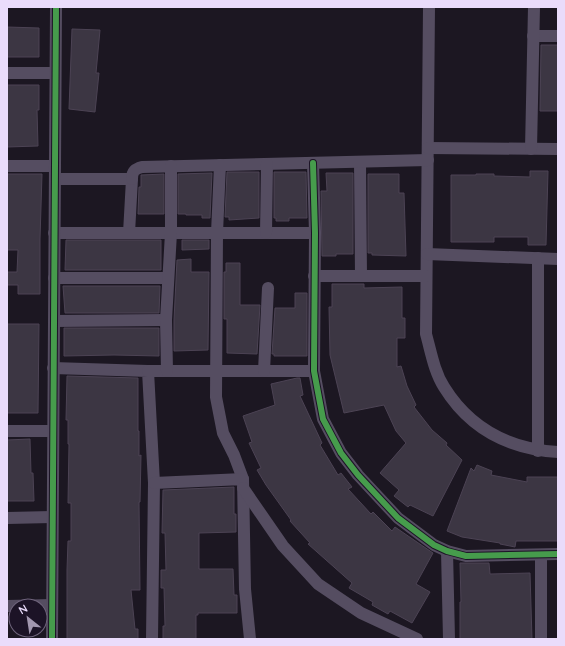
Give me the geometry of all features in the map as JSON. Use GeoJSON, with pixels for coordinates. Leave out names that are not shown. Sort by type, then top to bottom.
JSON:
{"type":"FeatureCollection","features":[{"type":"Feature","properties":{"kind":"street"},"geometry":{"type":"LineString","coordinates":[[52,639],[56,7]]}},
{"type":"Feature","properties":{"kind":"street"},"geometry":{"type":"LineString","coordinates":[[429,7],[426,334],[433,362],[443,386],[458,406],[476,425],[501,440],[538,451],[558,452]]}},
{"type":"Feature","properties":{"kind":"street"},"geometry":{"type":"LineString","coordinates":[[531,149],[534,7]]}},
{"type":"Feature","properties":{"kind":"street"},"geometry":{"type":"LineString","coordinates":[[533,36],[558,36]]}},
{"type":"Feature","properties":{"kind":"street"},"geometry":{"type":"LineString","coordinates":[[7,73],[55,73]]}},
{"type":"Feature","properties":{"kind":"street"},"geometry":{"type":"LineString","coordinates":[[130,234],[132,173],[136,168],[142,166],[360,162],[428,154],[558,149]]}},
{"type":"Feature","properties":{"kind":"street"},"geometry":{"type":"LineString","coordinates":[[360,162],[361,276]]}},
{"type":"Feature","properties":{"kind":"street"},"geometry":{"type":"LineString","coordinates":[[313,163],[314,371],[324,419],[341,453],[358,475],[398,518],[434,544],[447,551],[466,556],[558,554]]}},
{"type":"Feature","properties":{"kind":"street"},"geometry":{"type":"LineString","coordinates":[[266,233],[267,164]]}},
{"type":"Feature","properties":{"kind":"street"},"geometry":{"type":"LineString","coordinates":[[220,165],[217,233],[216,397],[223,433],[234,455],[243,483],[283,546],[318,584],[361,613],[417,639]]}},
{"type":"Feature","properties":{"kind":"street"},"geometry":{"type":"LineString","coordinates":[[7,166],[55,173],[132,179]]}},
{"type":"Feature","properties":{"kind":"street"},"geometry":{"type":"LineString","coordinates":[[167,371],[166,320],[171,233],[171,166]]}},
{"type":"Feature","properties":{"kind":"street"},"geometry":{"type":"LineString","coordinates":[[54,233],[314,234]]}},
{"type":"Feature","properties":{"kind":"street"},"geometry":{"type":"LineString","coordinates":[[427,254],[558,259]]}},
{"type":"Feature","properties":{"kind":"street"},"geometry":{"type":"LineString","coordinates":[[538,258],[538,451]]}},
{"type":"Feature","properties":{"kind":"street"},"geometry":{"type":"LineString","coordinates":[[314,276],[426,276]]}},
{"type":"Feature","properties":{"kind":"street"},"geometry":{"type":"LineString","coordinates":[[54,278],[168,278]]}},
{"type":"Feature","properties":{"kind":"street"},"geometry":{"type":"LineString","coordinates":[[264,371],[268,288]]}},
{"type":"Feature","properties":{"kind":"street"},"geometry":{"type":"LineString","coordinates":[[54,321],[166,320]]}},
{"type":"Feature","properties":{"kind":"street"},"geometry":{"type":"LineString","coordinates":[[53,368],[148,371],[314,371]]}},
{"type":"Feature","properties":{"kind":"street"},"geometry":{"type":"LineString","coordinates":[[148,371],[154,483],[152,639]]}},
{"type":"Feature","properties":{"kind":"street"},"geometry":{"type":"LineString","coordinates":[[7,431],[53,431]]}},
{"type":"Feature","properties":{"kind":"street"},"geometry":{"type":"LineString","coordinates":[[154,483],[243,483]]}},
{"type":"Feature","properties":{"kind":"street"},"geometry":{"type":"LineString","coordinates":[[243,483],[245,589],[250,639]]}},
{"type":"Feature","properties":{"kind":"street"},"geometry":{"type":"LineString","coordinates":[[7,518],[52,518]]}},
{"type":"Feature","properties":{"kind":"street"},"geometry":{"type":"LineString","coordinates":[[447,551],[449,639]]}},
{"type":"Feature","properties":{"kind":"street"},"geometry":{"type":"LineString","coordinates":[[541,555],[541,639]]}},
{"type":"Feature","properties":{"kind":"street"},"geometry":{"type":"LineString","coordinates":[[7,606],[52,605]]}},
{"type":"Feature","properties":{"kind":"building"},"geometry":{"type":"Polygon","coordinates":[[[7,27],[39,28],[39,57],[7,57],[7,27]]]}},
{"type":"Feature","properties":{"kind":"building"},"geometry":{"type":"Polygon","coordinates":[[[72,29],[100,30],[96,73],[99,73],[95,112],[69,109],[72,29]]]}},
{"type":"Feature","properties":{"kind":"building"},"geometry":{"type":"Polygon","coordinates":[[[541,45],[558,45],[558,111],[540,111],[541,45]]]}},
{"type":"Feature","properties":{"kind":"building"},"geometry":{"type":"Polygon","coordinates":[[[7,85],[39,85],[39,110],[37,110],[38,146],[7,147],[7,85]]]}},
{"type":"Feature","properties":{"kind":"building"},"geometry":{"type":"Polygon","coordinates":[[[530,171],[548,171],[546,245],[528,245],[528,237],[494,237],[494,242],[451,242],[451,175],[494,174],[494,176],[530,177],[530,171]]]}},
{"type":"Feature","properties":{"kind":"building"},"geometry":{"type":"Polygon","coordinates":[[[227,172],[259,172],[259,218],[229,220],[229,217],[225,217],[227,172]]]}},
{"type":"Feature","properties":{"kind":"building"},"geometry":{"type":"Polygon","coordinates":[[[274,172],[306,172],[307,218],[289,218],[289,221],[276,221],[276,218],[274,218],[274,172]]]}},
{"type":"Feature","properties":{"kind":"building"},"geometry":{"type":"Polygon","coordinates":[[[212,173],[210,218],[202,218],[202,215],[178,214],[178,174],[212,173]]]}},
{"type":"Feature","properties":{"kind":"building"},"geometry":{"type":"Polygon","coordinates":[[[326,173],[353,173],[353,254],[322,256],[321,191],[327,191],[326,173]]]}},
{"type":"Feature","properties":{"kind":"building"},"geometry":{"type":"Polygon","coordinates":[[[7,174],[42,174],[40,294],[18,294],[18,285],[7,285],[7,272],[17,272],[18,250],[7,250],[7,174]]]}},
{"type":"Feature","properties":{"kind":"building"},"geometry":{"type":"Polygon","coordinates":[[[164,174],[164,214],[138,214],[141,175],[164,174]]]}},
{"type":"Feature","properties":{"kind":"building"},"geometry":{"type":"Polygon","coordinates":[[[368,174],[399,174],[399,193],[404,193],[406,256],[372,255],[372,253],[368,253],[368,174]]]}},
{"type":"Feature","properties":{"kind":"building"},"geometry":{"type":"Polygon","coordinates":[[[66,240],[161,240],[161,270],[65,270],[66,240]]]}},
{"type":"Feature","properties":{"kind":"building"},"geometry":{"type":"Polygon","coordinates":[[[182,240],[209,240],[209,249],[182,250],[182,240]]]}},
{"type":"Feature","properties":{"kind":"building"},"geometry":{"type":"Polygon","coordinates":[[[191,259],[191,272],[209,272],[208,350],[174,351],[177,260],[191,259]]]}},
{"type":"Feature","properties":{"kind":"building"},"geometry":{"type":"Polygon","coordinates":[[[226,263],[240,263],[240,305],[260,305],[257,354],[227,353],[227,319],[224,319],[224,272],[226,272],[226,263]]]}},
{"type":"Feature","properties":{"kind":"building"},"geometry":{"type":"Polygon","coordinates":[[[332,284],[364,284],[364,288],[402,287],[402,318],[405,318],[405,338],[397,338],[397,367],[401,366],[407,386],[416,405],[414,407],[432,430],[447,443],[446,445],[462,460],[433,516],[410,505],[408,507],[394,496],[399,490],[380,473],[406,443],[396,431],[384,405],[344,413],[330,355],[329,307],[332,307],[332,284]]]}},
{"type":"Feature","properties":{"kind":"building"},"geometry":{"type":"Polygon","coordinates":[[[63,286],[160,286],[159,313],[65,313],[63,286]]]}},
{"type":"Feature","properties":{"kind":"building"},"geometry":{"type":"Polygon","coordinates":[[[295,293],[307,293],[307,356],[274,356],[274,354],[272,354],[275,308],[295,308],[295,293]]]}},
{"type":"Feature","properties":{"kind":"building"},"geometry":{"type":"Polygon","coordinates":[[[7,324],[39,324],[38,413],[7,413],[7,324]]]}},
{"type":"Feature","properties":{"kind":"building"},"geometry":{"type":"Polygon","coordinates":[[[64,328],[159,328],[159,356],[64,356],[64,328]]]}},
{"type":"Feature","properties":{"kind":"building"},"geometry":{"type":"Polygon","coordinates":[[[67,376],[138,378],[139,456],[141,455],[139,502],[140,590],[131,590],[135,629],[138,629],[138,639],[67,639],[67,570],[68,541],[71,541],[71,503],[68,503],[69,444],[68,420],[66,420],[67,376]]]}},
{"type":"Feature","properties":{"kind":"building"},"geometry":{"type":"Polygon","coordinates":[[[300,378],[303,395],[300,396],[322,443],[320,445],[338,475],[341,473],[352,487],[348,489],[371,514],[373,512],[392,531],[395,527],[433,553],[416,584],[430,592],[412,623],[390,611],[388,614],[372,605],[373,602],[349,588],[352,583],[308,544],[310,543],[290,521],[291,520],[257,470],[261,468],[249,443],[252,442],[243,416],[275,405],[271,384],[300,378]]]}},
{"type":"Feature","properties":{"kind":"building"},"geometry":{"type":"Polygon","coordinates":[[[30,439],[34,501],[7,501],[7,440],[30,439]]]}},
{"type":"Feature","properties":{"kind":"building"},"geometry":{"type":"Polygon","coordinates":[[[477,465],[492,471],[491,475],[527,482],[527,477],[558,477],[558,541],[516,541],[515,547],[462,537],[447,531],[471,468],[474,471],[477,465]]]}},
{"type":"Feature","properties":{"kind":"building"},"geometry":{"type":"Polygon","coordinates":[[[234,487],[236,532],[199,533],[199,569],[233,569],[234,595],[237,595],[237,613],[198,613],[198,615],[196,615],[196,639],[163,639],[163,626],[165,626],[164,588],[161,588],[161,570],[166,570],[165,533],[162,533],[163,490],[234,487]]]}},
{"type":"Feature","properties":{"kind":"building"},"geometry":{"type":"Polygon","coordinates":[[[460,563],[489,563],[490,574],[530,573],[532,639],[460,639],[460,563]]]}},
{"type":"Feature","properties":{"kind":"cycle path"},"geometry":{"type":"LineString","coordinates":[[52,639],[56,7]]}},
{"type":"Feature","properties":{"kind":"cycle path"},"geometry":{"type":"LineString","coordinates":[[313,163],[315,233],[314,371],[323,419],[341,453],[358,475],[398,518],[434,545],[447,551],[466,556],[558,554]]}}]}
